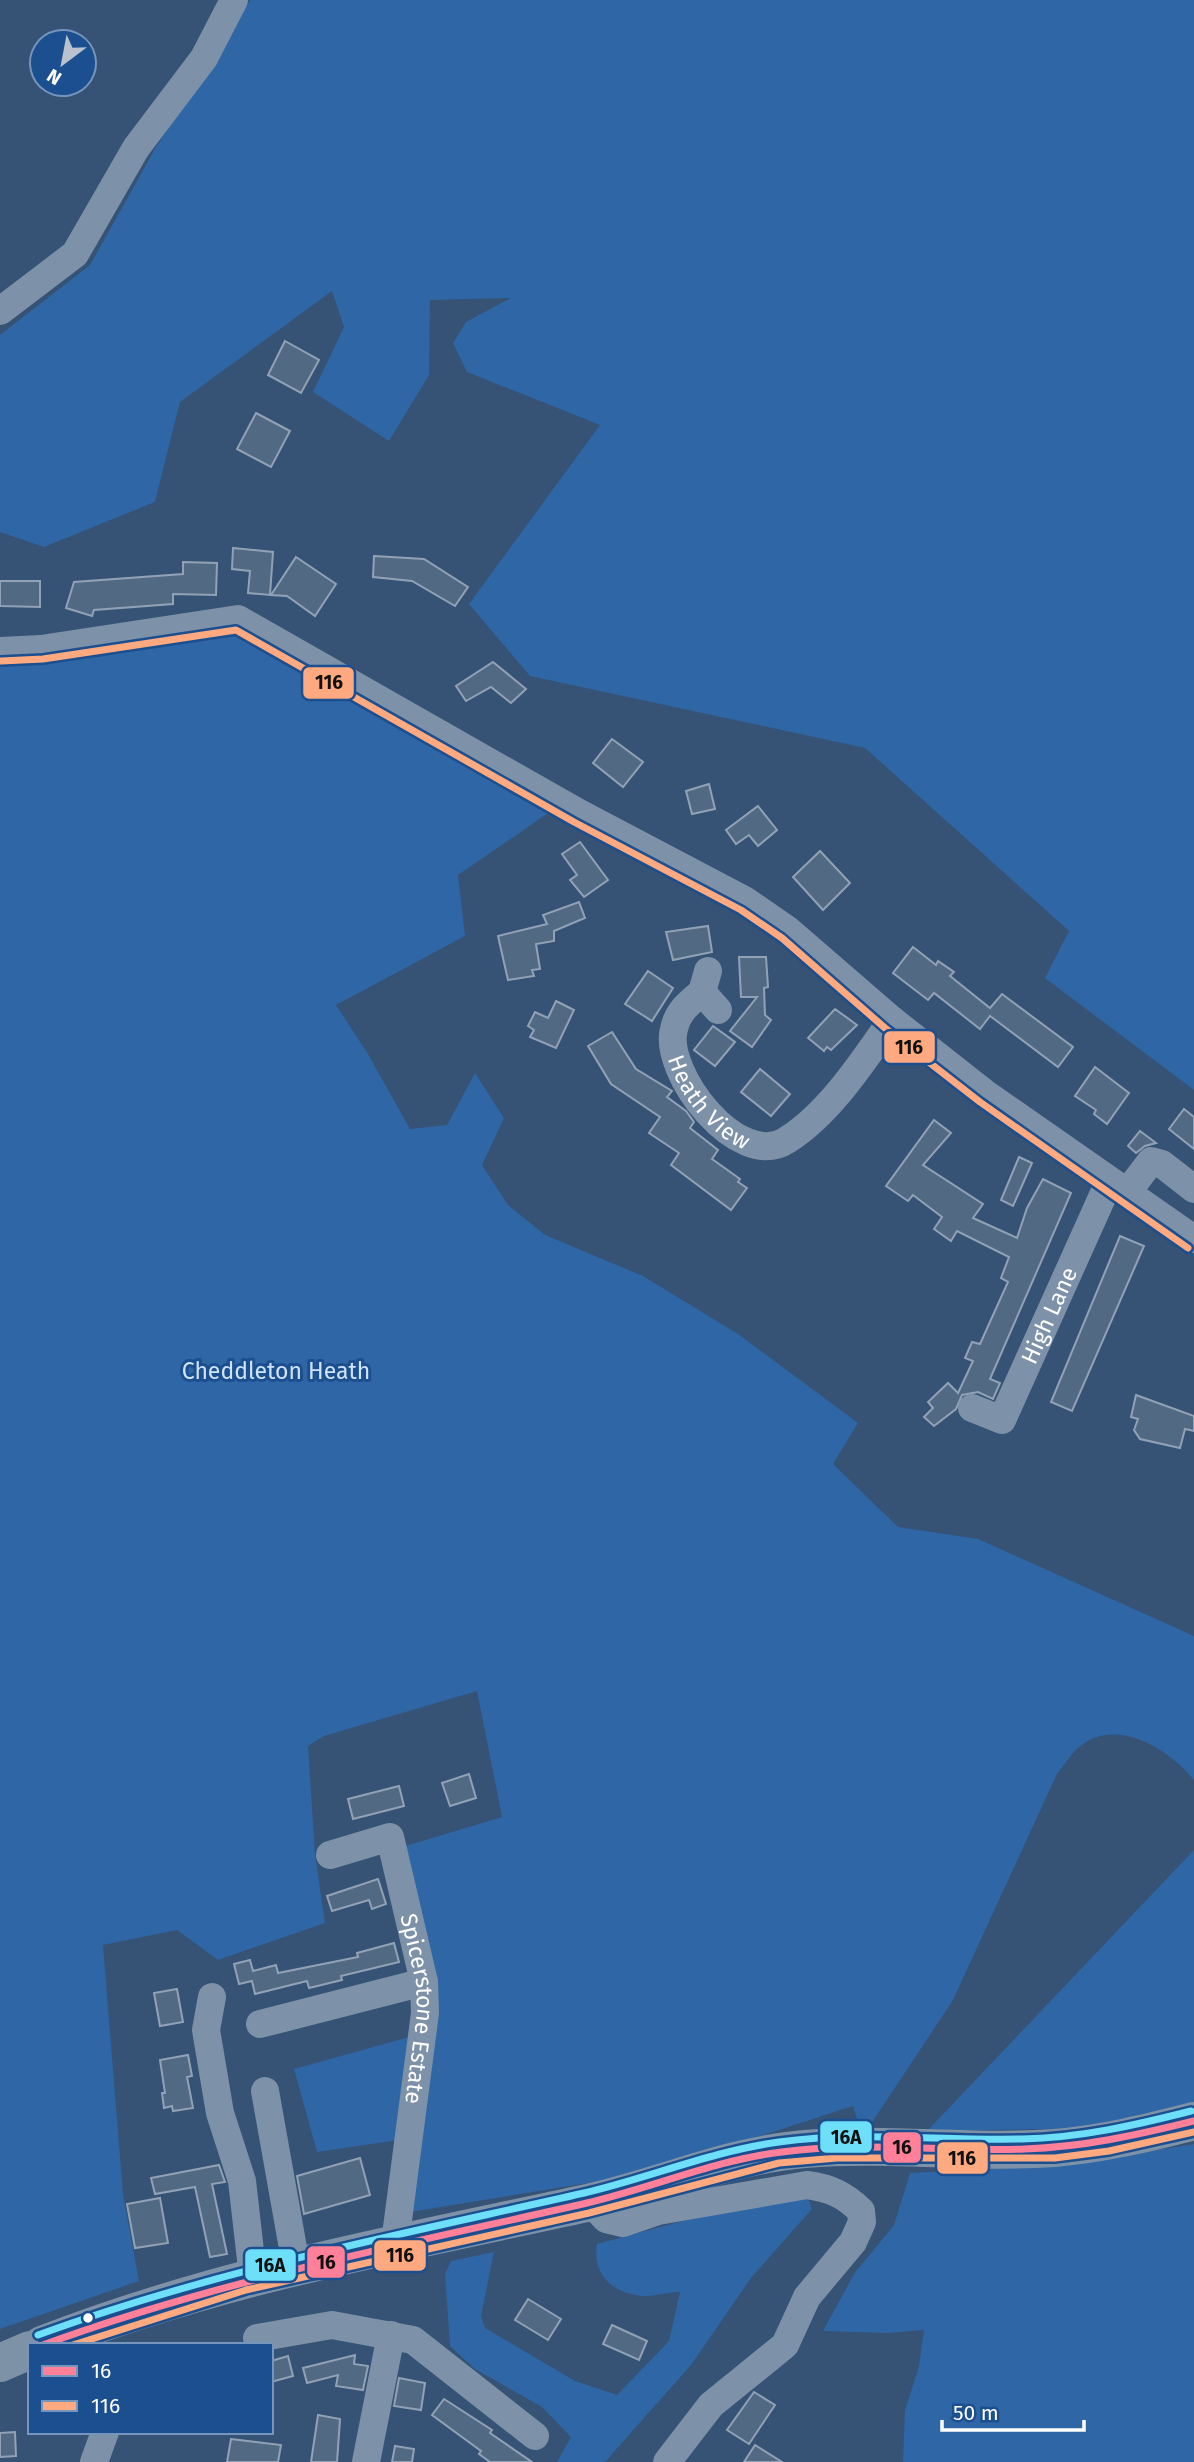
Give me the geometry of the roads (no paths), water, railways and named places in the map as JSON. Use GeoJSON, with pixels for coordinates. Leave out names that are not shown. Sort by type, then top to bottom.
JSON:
{"type":"FeatureCollection","features":[{"type":"Feature","properties":{"kind":"highway"},"geometry":{"type":"LineString","coordinates":[[52,2343],[89,2336],[253,2277],[296,2265],[590,2202],[734,2161],[803,2149],[1053,2148],[1145,2134],[1194,2121]]}},
{"type":"Feature","properties":{"kind":"highway"},"geometry":{"type":"LineString","coordinates":[[0,2363],[28,2351]]}},
{"type":"Feature","properties":{"kind":"street"},"geometry":{"type":"LineString","coordinates":[[0,311],[75,254],[136,148],[204,58],[234,0]]}},
{"type":"Feature","properties":{"kind":"street"},"geometry":{"type":"LineString","coordinates":[[0,650],[41,649],[238,619],[579,813],[746,901],[788,930],[892,1020],[986,1094],[1117,1188],[1194,1239]]}},
{"type":"Feature","properties":{"kind":"street","name":"Heath View"},"geometry":{"type":"LineString","coordinates":[[709,991],[680,1010],[673,1030],[671,1048],[678,1068],[718,1125],[730,1136],[747,1143],[769,1146],[786,1141],[857,1071],[892,1020]]}},
{"type":"Feature","properties":{"kind":"street"},"geometry":{"type":"LineString","coordinates":[[1117,1188],[1151,1161],[1162,1164],[1194,1189]]}},
{"type":"Feature","properties":{"kind":"street","name":"High Lane"},"geometry":{"type":"LineString","coordinates":[[972,1408],[1002,1420],[1117,1188]]}},
{"type":"Feature","properties":{"kind":"street","name":"Spicerstone Estate"},"geometry":{"type":"LineString","coordinates":[[330,1855],[390,1837],[424,1982],[425,2013],[396,2243]]}},
{"type":"Feature","properties":{"kind":"street"},"geometry":{"type":"LineString","coordinates":[[260,2024],[424,1982]]}},
{"type":"Feature","properties":{"kind":"street"},"geometry":{"type":"LineString","coordinates":[[212,1997],[206,2031],[220,2113],[242,2181],[253,2277]]}},
{"type":"Feature","properties":{"kind":"street"},"geometry":{"type":"LineString","coordinates":[[265,2091],[296,2265]]}},
{"type":"Feature","properties":{"kind":"street"},"geometry":{"type":"LineString","coordinates":[[590,2202],[606,2219],[623,2223],[658,2211],[807,2185],[825,2187],[842,2194],[861,2211],[862,2222],[853,2242],[807,2297],[785,2345],[711,2405],[667,2462]]}},
{"type":"Feature","properties":{"kind":"street"},"geometry":{"type":"LineString","coordinates":[[257,2339],[332,2325],[391,2335],[422,2346],[535,2436]]}},
{"type":"Feature","properties":{"kind":"street"},"geometry":{"type":"LineString","coordinates":[[366,2462],[391,2335]]}},
{"type":"Feature","properties":{"kind":"street"},"geometry":{"type":"LineString","coordinates":[[94,2462],[104,2434]]}},
{"type":"Feature","properties":{"kind":"park label","name":"Cheddleton Heath"},"geometry":{"type":"Point","coordinates":[276,1371]}}]}
